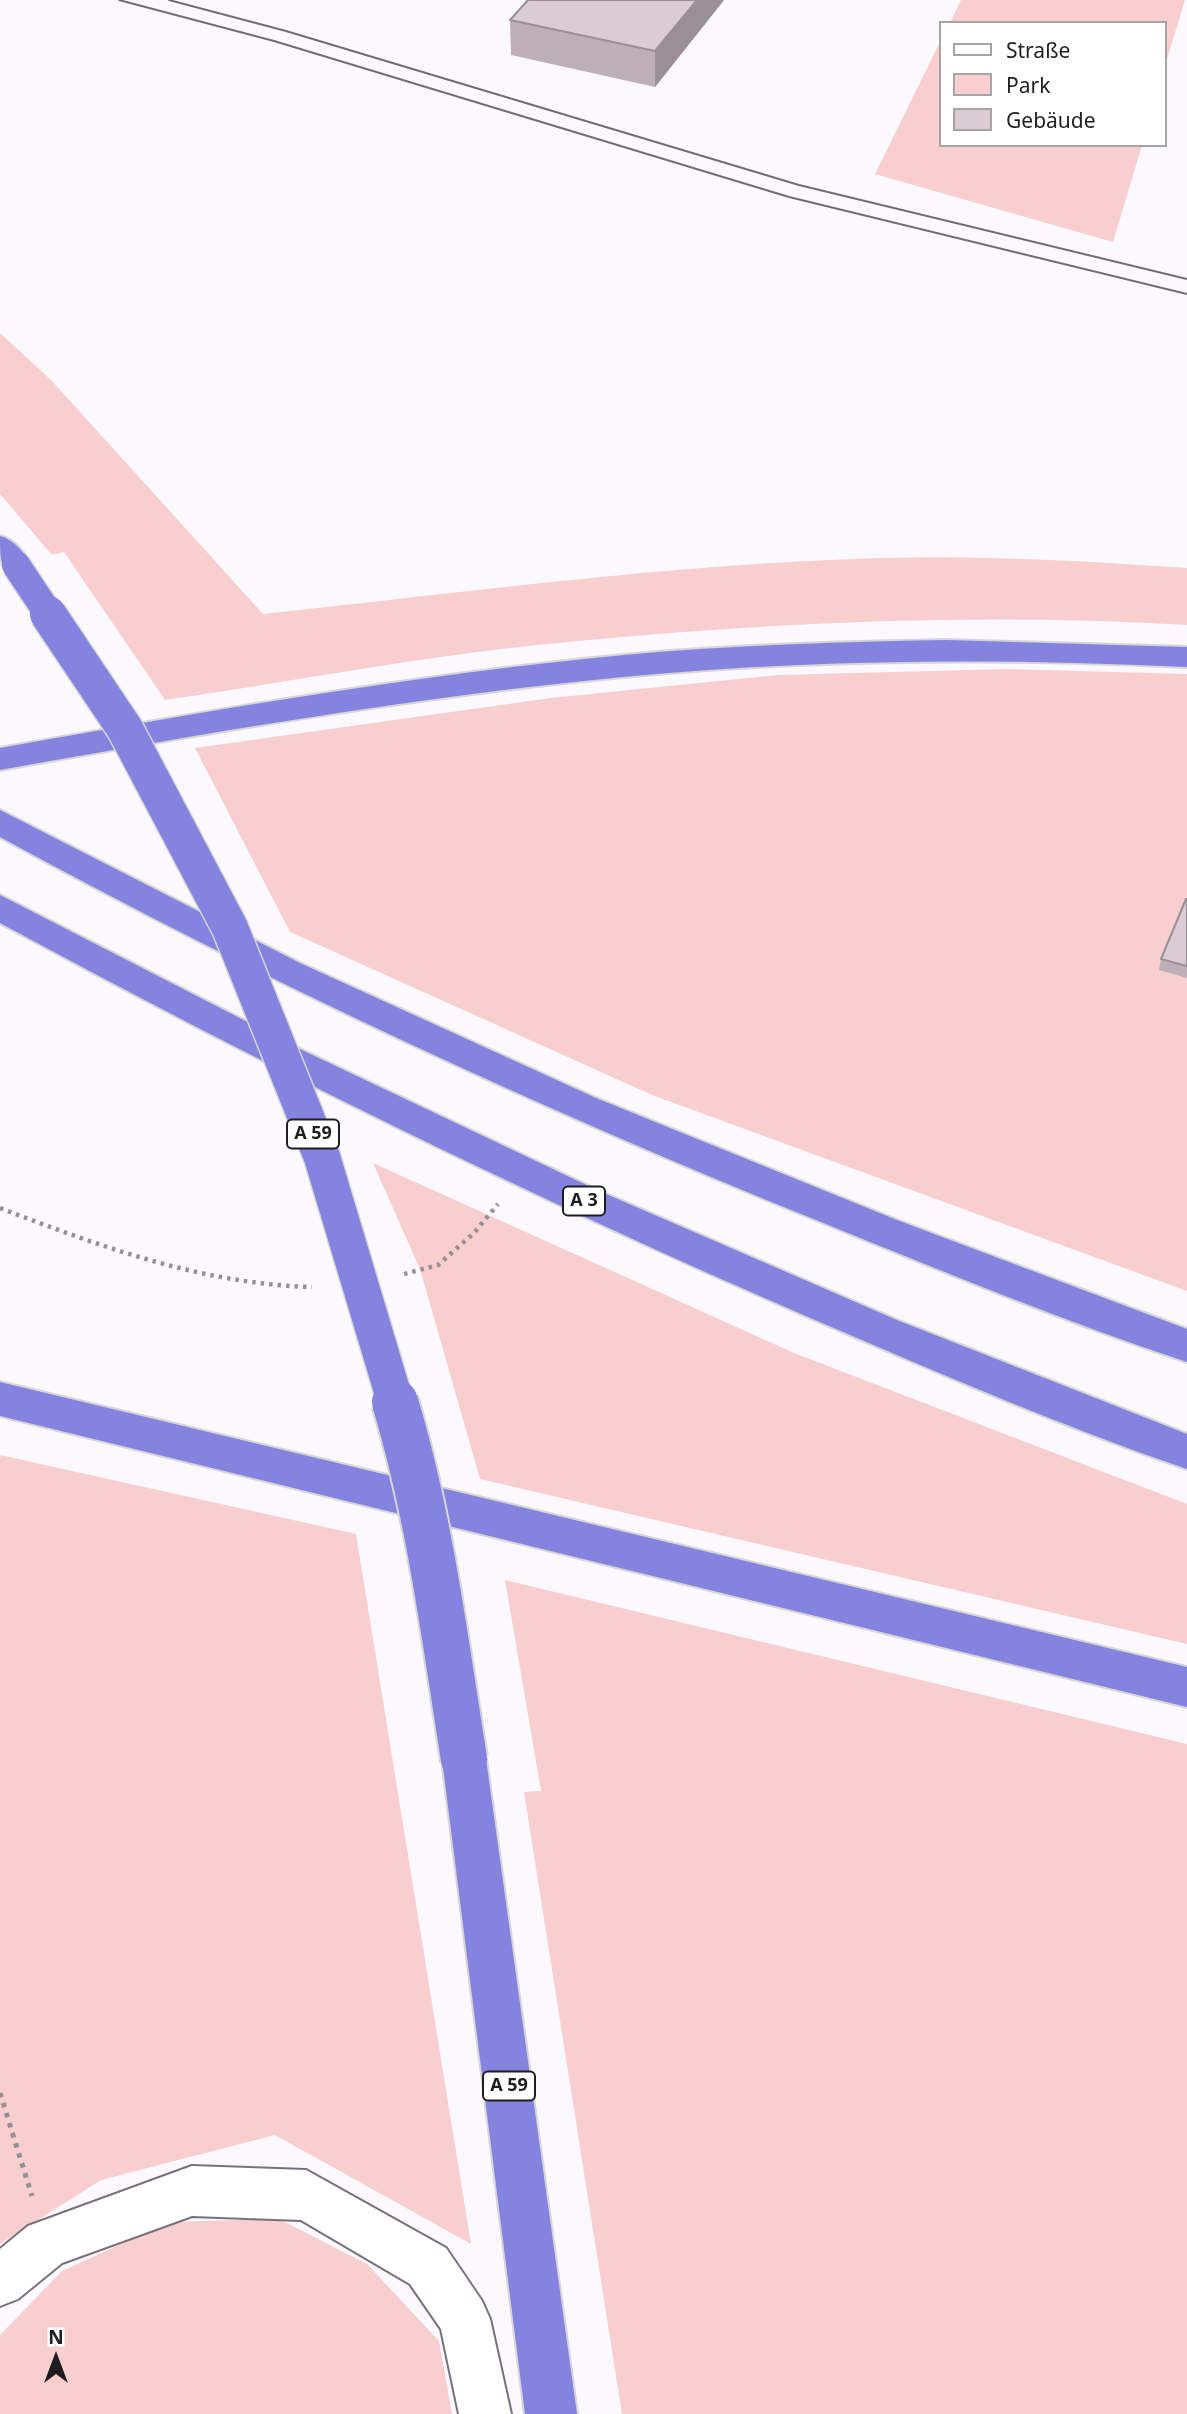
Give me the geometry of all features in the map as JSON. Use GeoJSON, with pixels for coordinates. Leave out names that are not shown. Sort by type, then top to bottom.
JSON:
{"type":"FeatureCollection","features":[{"type":"Feature","properties":{"kind":"highway","name":"A 59"},"geometry":{"type":"LineString","coordinates":[[8,555],[125,729],[224,917],[322,1157],[406,1439],[439,1601],[464,1759],[551,2414]]}},
{"type":"Feature","properties":{"kind":"highway"},"geometry":{"type":"LineString","coordinates":[[0,759],[276,710],[547,674],[802,654],[1060,649],[1187,657]]}},
{"type":"Feature","properties":{"kind":"highway"},"geometry":{"type":"LineString","coordinates":[[0,822],[258,958],[429,1040],[691,1155],[935,1254],[1187,1346]]}},
{"type":"Feature","properties":{"kind":"highway","name":"A 3"},"geometry":{"type":"LineString","coordinates":[[0,907],[190,1010],[522,1174],[828,1309],[1187,1452]]}},
{"type":"Feature","properties":{"kind":"highway"},"geometry":{"type":"LineString","coordinates":[[0,1399],[1187,1687]]}},
{"type":"Feature","properties":{"kind":"lane"},"geometry":{"type":"LineString","coordinates":[[0,2281],[46,2244],[192,2191],[306,2195],[428,2266],[464,2319],[485,2414]]}},
{"type":"Feature","properties":{"kind":"path"},"geometry":{"type":"LineString","coordinates":[[399,1275],[438,1265],[474,1233],[522,1174]]}},
{"type":"Feature","properties":{"kind":"path"},"geometry":{"type":"LineString","coordinates":[[0,1208],[89,1242],[219,1280],[279,1287],[320,1287]]}},
{"type":"Feature","properties":{"kind":"path"},"geometry":{"type":"LineString","coordinates":[[0,2093],[46,2244]]}},
{"type":"Feature","properties":{"kind":"green space"},"geometry":{"type":"Polygon","coordinates":[[[961,0],[1185,0],[1166,62],[1166,21],[951,21],[961,0]]]}},
{"type":"Feature","properties":{"kind":"green space"},"geometry":{"type":"Polygon","coordinates":[[[939,44],[939,147],[1141,147],[1113,242],[875,174],[939,44]]]}},
{"type":"Feature","properties":{"kind":"green space"},"geometry":{"type":"Polygon","coordinates":[[[0,333],[52,381],[263,614],[725,566],[957,557],[1187,568],[1187,625],[1106,621],[943,620],[699,631],[490,650],[165,700],[64,552],[52,555],[0,494],[0,333]]]}},
{"type":"Feature","properties":{"kind":"green space"},"geometry":{"type":"Polygon","coordinates":[[[1007,669],[1187,674],[1187,1291],[652,1095],[290,932],[195,748],[551,698],[778,675],[1007,669]]]}},
{"type":"Feature","properties":{"kind":"green space"},"geometry":{"type":"Polygon","coordinates":[[[373,1163],[794,1353],[1187,1504],[1187,1644],[480,1479],[420,1269],[373,1163]]]}},
{"type":"Feature","properties":{"kind":"green space"},"geometry":{"type":"Polygon","coordinates":[[[0,1455],[356,1534],[471,2244],[275,2135],[101,2180],[0,2244],[0,1455]]]}},
{"type":"Feature","properties":{"kind":"green space"},"geometry":{"type":"Polygon","coordinates":[[[505,1580],[1187,1744],[1187,2414],[622,2414],[524,1792],[541,1791],[505,1580]]]}},
{"type":"Feature","properties":{"kind":"green space"},"geometry":{"type":"Polygon","coordinates":[[[279,2219],[367,2264],[439,2341],[452,2414],[0,2414],[0,2335],[62,2271],[169,2222],[279,2219]]]}},
{"type":"Feature","properties":{"kind":"building"},"geometry":{"type":"Polygon","coordinates":[[[528,0],[697,0],[655,51],[510,20],[528,0]]]}},
{"type":"Feature","properties":{"kind":"building"},"geometry":{"type":"Polygon","coordinates":[[[1187,899],[1187,966],[1161,959],[1187,899]]]}},
{"type":"Feature","properties":{"kind":"tram line"},"geometry":{"type":"LineString","coordinates":[[119,0],[274,41],[789,197],[1187,294]]}},
{"type":"Feature","properties":{"kind":"tram line"},"geometry":{"type":"LineString","coordinates":[[169,0],[286,31],[799,185],[1187,279]]}}]}
